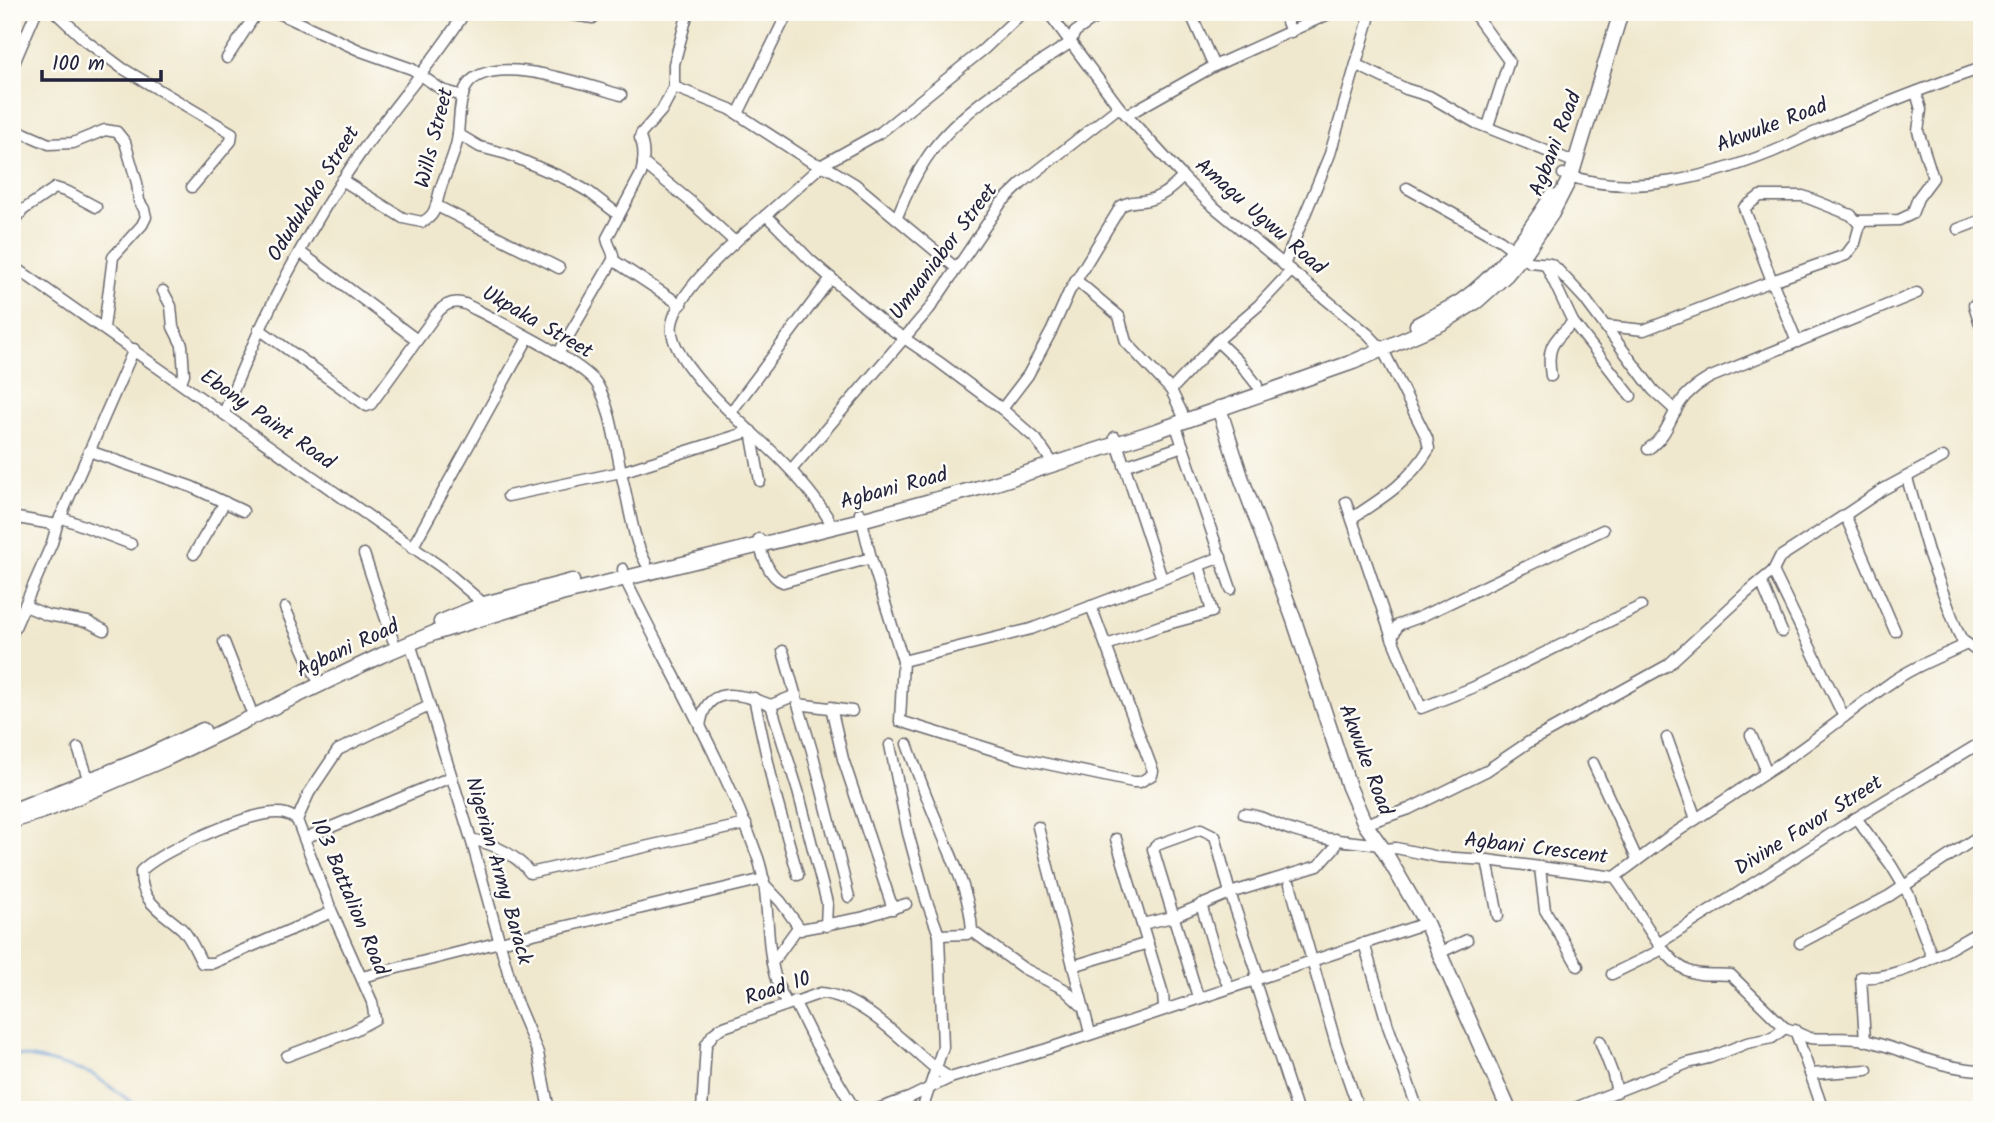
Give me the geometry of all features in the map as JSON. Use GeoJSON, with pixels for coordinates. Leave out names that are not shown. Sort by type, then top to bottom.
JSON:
{"type":"FeatureCollection","features":[{"type":"Feature","properties":{"kind":"main road","name":"Agbani Road"},"geometry":{"type":"LineString","coordinates":[[1568,170],[1611,12]]}},
{"type":"Feature","properties":{"kind":"main road","name":"Agbani Road"},"geometry":{"type":"LineString","coordinates":[[12,811],[89,781],[393,640],[486,610],[623,573],[760,543],[993,484],[1442,323],[1462,311],[1506,275],[1518,254],[1552,213],[1621,12]]}},
{"type":"Feature","properties":{"kind":"main road","name":"Agbani Road"},"geometry":{"type":"LineString","coordinates":[[1218,404],[1257,385],[1380,347]]}},
{"type":"Feature","properties":{"kind":"main road","name":"Akwuke Road"},"geometry":{"type":"LineString","coordinates":[[1218,404],[1349,787],[1366,824],[1426,923],[1509,1110]]}},
{"type":"Feature","properties":{"kind":"main road","name":"Agbani Road"},"geometry":{"type":"LineString","coordinates":[[861,517],[1116,440]]}},
{"type":"Feature","properties":{"kind":"main road","name":"Agbani Road"},"geometry":{"type":"LineString","coordinates":[[623,573],[646,563],[760,543]]}},
{"type":"Feature","properties":{"kind":"main road","name":"Agbani Road"},"geometry":{"type":"LineString","coordinates":[[12,821],[60,804],[165,759],[486,610]]}},
{"type":"Feature","properties":{"kind":"street"},"geometry":{"type":"LineString","coordinates":[[12,68],[36,12]]}},
{"type":"Feature","properties":{"kind":"street"},"geometry":{"type":"LineString","coordinates":[[55,12],[86,41],[122,68],[232,133],[231,141],[192,187]]}},
{"type":"Feature","properties":{"kind":"street"},"geometry":{"type":"LineString","coordinates":[[227,58],[257,12]]}},
{"type":"Feature","properties":{"kind":"street"},"geometry":{"type":"LineString","coordinates":[[276,12],[362,51],[412,69],[442,90],[463,96]]}},
{"type":"Feature","properties":{"kind":"street","name":"Odudukoko Street"},"geometry":{"type":"LineString","coordinates":[[224,413],[258,329],[342,180],[466,12]]}},
{"type":"Feature","properties":{"kind":"street"},"geometry":{"type":"LineString","coordinates":[[552,12],[593,18]]}},
{"type":"Feature","properties":{"kind":"street"},"geometry":{"type":"LineString","coordinates":[[681,304],[614,260],[607,238],[642,174],[641,134],[662,110],[674,87],[674,64],[688,12]]}},
{"type":"Feature","properties":{"kind":"street"},"geometry":{"type":"LineString","coordinates":[[738,114],[788,12]]}},
{"type":"Feature","properties":{"kind":"street"},"geometry":{"type":"LineString","coordinates":[[832,524],[822,507],[791,470],[696,376],[677,346],[671,328],[673,318],[704,273],[735,242],[822,166],[881,132],[984,49],[1023,12]]}},
{"type":"Feature","properties":{"kind":"street","name":"Amagu Ugwu Road"},"geometry":{"type":"LineString","coordinates":[[1048,12],[1123,111],[1183,177],[1208,202],[1380,347]]}},
{"type":"Feature","properties":{"kind":"street"},"geometry":{"type":"LineString","coordinates":[[897,217],[926,159],[953,128],[993,95],[1070,43],[1075,32],[1104,12]]}},
{"type":"Feature","properties":{"kind":"street"},"geometry":{"type":"LineString","coordinates":[[1190,12],[1214,66]]}},
{"type":"Feature","properties":{"kind":"street"},"geometry":{"type":"LineString","coordinates":[[1283,12],[1291,32]]}},
{"type":"Feature","properties":{"kind":"street","name":"Umuaniabor Street"},"geometry":{"type":"LineString","coordinates":[[791,470],[930,308],[989,218],[1010,193],[1123,111],[1333,12]]}},
{"type":"Feature","properties":{"kind":"street"},"geometry":{"type":"LineString","coordinates":[[1171,390],[1217,341],[1259,305],[1288,268],[1329,154],[1371,12]]}},
{"type":"Feature","properties":{"kind":"street"},"geometry":{"type":"LineString","coordinates":[[1473,12],[1509,61],[1488,126]]}},
{"type":"Feature","properties":{"kind":"street","name":"Akwuke Road"},"geometry":{"type":"LineString","coordinates":[[1357,65],[1406,89],[1429,96],[1568,170],[1614,184],[1646,185],[1698,176],[1774,151],[1916,92],[1981,71]]}},
{"type":"Feature","properties":{"kind":"street","name":"Wills Street"},"geometry":{"type":"LineString","coordinates":[[342,180],[410,221],[426,221],[437,206],[457,143],[463,96],[472,80],[496,69],[559,78],[621,95]]}},
{"type":"Feature","properties":{"kind":"street"},"geometry":{"type":"LineString","coordinates":[[674,87],[738,114],[810,161],[855,184],[956,268]]}},
{"type":"Feature","properties":{"kind":"street"},"geometry":{"type":"LineString","coordinates":[[1797,342],[1745,210],[1748,204],[1760,196],[1803,197],[1851,215],[1859,221],[1899,220],[1912,214],[1918,198],[1933,178],[1918,131],[1921,110],[1916,92]]}},
{"type":"Feature","properties":{"kind":"street"},"geometry":{"type":"LineString","coordinates":[[12,128],[49,144],[73,143],[105,130],[117,132],[125,142],[137,183],[139,201],[146,217],[113,257],[104,328]]}},
{"type":"Feature","properties":{"kind":"street"},"geometry":{"type":"LineString","coordinates":[[458,134],[480,147],[507,153],[566,179],[589,192],[619,215]]}},
{"type":"Feature","properties":{"kind":"street"},"geometry":{"type":"LineString","coordinates":[[643,163],[735,242]]}},
{"type":"Feature","properties":{"kind":"street"},"geometry":{"type":"LineString","coordinates":[[1002,409],[1028,375],[1076,280],[1121,206],[1128,201],[1143,201],[1163,194],[1183,177]]}},
{"type":"Feature","properties":{"kind":"street"},"geometry":{"type":"LineString","coordinates":[[12,224],[23,210],[55,188],[68,192],[96,208]]}},
{"type":"Feature","properties":{"kind":"street"},"geometry":{"type":"LineString","coordinates":[[1407,188],[1500,240],[1532,263],[1545,263],[1562,273],[1606,326],[1653,390],[1675,411]]}},
{"type":"Feature","properties":{"kind":"street"},"geometry":{"type":"LineString","coordinates":[[437,206],[559,268]]}},
{"type":"Feature","properties":{"kind":"street"},"geometry":{"type":"LineString","coordinates":[[766,215],[810,260],[885,325],[1002,409],[1036,439],[1050,459]]}},
{"type":"Feature","properties":{"kind":"street"},"geometry":{"type":"LineString","coordinates":[[1958,229],[1982,220]]}},
{"type":"Feature","properties":{"kind":"street"},"geometry":{"type":"LineString","coordinates":[[1606,326],[1644,330],[1846,255],[1857,239],[1859,221]]}},
{"type":"Feature","properties":{"kind":"street"},"geometry":{"type":"LineString","coordinates":[[300,252],[417,340]]}},
{"type":"Feature","properties":{"kind":"street"},"geometry":{"type":"LineString","coordinates":[[558,354],[614,260]]}},
{"type":"Feature","properties":{"kind":"street"},"geometry":{"type":"LineString","coordinates":[[1545,263],[1573,322],[1631,396]]}},
{"type":"Feature","properties":{"kind":"street","name":"Ebony Paint Road"},"geometry":{"type":"LineString","coordinates":[[12,265],[441,568],[486,610]]}},
{"type":"Feature","properties":{"kind":"street"},"geometry":{"type":"LineString","coordinates":[[731,412],[831,278]]}},
{"type":"Feature","properties":{"kind":"street"},"geometry":{"type":"LineString","coordinates":[[1076,280],[1119,316],[1126,342],[1171,390],[1183,446],[1231,589]]}},
{"type":"Feature","properties":{"kind":"street"},"geometry":{"type":"LineString","coordinates":[[163,291],[171,306],[173,327],[183,345],[184,374],[181,383]]}},
{"type":"Feature","properties":{"kind":"street"},"geometry":{"type":"LineString","coordinates":[[1648,449],[1663,436],[1681,400],[1695,386],[1711,377],[1917,293]]}},
{"type":"Feature","properties":{"kind":"street","name":"Ukpaka Street"},"geometry":{"type":"LineString","coordinates":[[258,329],[367,406],[443,306],[457,302],[558,354],[589,374],[598,387],[606,406],[634,532],[646,563]]}},
{"type":"Feature","properties":{"kind":"street"},"geometry":{"type":"LineString","coordinates":[[1974,305],[1982,330]]}},
{"type":"Feature","properties":{"kind":"street"},"geometry":{"type":"LineString","coordinates":[[1551,376],[1548,360],[1550,348],[1573,322]]}},
{"type":"Feature","properties":{"kind":"street"},"geometry":{"type":"LineString","coordinates":[[412,548],[528,338]]}},
{"type":"Feature","properties":{"kind":"street"},"geometry":{"type":"LineString","coordinates":[[1217,341],[1257,385]]}},
{"type":"Feature","properties":{"kind":"street"},"geometry":{"type":"LineString","coordinates":[[1352,518],[1400,486],[1417,469],[1429,449],[1427,438],[1380,347]]}},
{"type":"Feature","properties":{"kind":"street"},"geometry":{"type":"LineString","coordinates":[[12,634],[134,349]]}},
{"type":"Feature","properties":{"kind":"street"},"geometry":{"type":"LineString","coordinates":[[508,496],[621,472],[751,431]]}},
{"type":"Feature","properties":{"kind":"street"},"geometry":{"type":"LineString","coordinates":[[751,431],[760,481]]}},
{"type":"Feature","properties":{"kind":"street"},"geometry":{"type":"LineString","coordinates":[[1116,440],[1162,579]]}},
{"type":"Feature","properties":{"kind":"street"},"geometry":{"type":"LineString","coordinates":[[1124,466],[1183,446]]}},
{"type":"Feature","properties":{"kind":"street"},"geometry":{"type":"LineString","coordinates":[[89,451],[192,487],[243,511]]}},
{"type":"Feature","properties":{"kind":"street"},"geometry":{"type":"LineString","coordinates":[[1366,824],[1409,810],[1486,771],[1529,742],[1646,679],[1676,659],[1773,571],[1780,557],[1790,549],[1815,536],[1882,491],[1943,457]]}},
{"type":"Feature","properties":{"kind":"street"},"geometry":{"type":"LineString","coordinates":[[1907,478],[1929,555],[1957,630],[1967,644],[1981,652]]}},
{"type":"Feature","properties":{"kind":"street"},"geometry":{"type":"LineString","coordinates":[[194,554],[225,502]]}},
{"type":"Feature","properties":{"kind":"street"},"geometry":{"type":"LineString","coordinates":[[1346,502],[1392,638],[1421,708],[1472,688],[1641,606]]}},
{"type":"Feature","properties":{"kind":"street"},"geometry":{"type":"LineString","coordinates":[[1845,515],[1895,631]]}},
{"type":"Feature","properties":{"kind":"street"},"geometry":{"type":"LineString","coordinates":[[12,517],[59,521],[131,544]]}},
{"type":"Feature","properties":{"kind":"street"},"geometry":{"type":"LineString","coordinates":[[861,517],[903,661],[898,718],[903,724],[1019,758],[1140,782],[1152,775],[1153,771],[1091,606]]}},
{"type":"Feature","properties":{"kind":"street"},"geometry":{"type":"LineString","coordinates":[[1392,638],[1398,625],[1603,530]]}},
{"type":"Feature","properties":{"kind":"street"},"geometry":{"type":"LineString","coordinates":[[760,543],[774,577],[783,582],[871,558]]}},
{"type":"Feature","properties":{"kind":"street"},"geometry":{"type":"LineString","coordinates":[[364,554],[393,640]]}},
{"type":"Feature","properties":{"kind":"street"},"geometry":{"type":"LineString","coordinates":[[903,661],[1031,629],[1221,557]]}},
{"type":"Feature","properties":{"kind":"street"},"geometry":{"type":"LineString","coordinates":[[1107,645],[1212,612],[1199,565]]}},
{"type":"Feature","properties":{"kind":"street"},"geometry":{"type":"LineString","coordinates":[[1773,571],[1844,717]]}},
{"type":"Feature","properties":{"kind":"street"},"geometry":{"type":"LineString","coordinates":[[623,573],[746,824],[764,882],[772,964],[780,993],[790,1003],[855,1110]]}},
{"type":"Feature","properties":{"kind":"street"},"geometry":{"type":"LineString","coordinates":[[1761,581],[1782,632]]}},
{"type":"Feature","properties":{"kind":"street"},"geometry":{"type":"LineString","coordinates":[[25,606],[47,615],[88,622],[104,630]]}},
{"type":"Feature","properties":{"kind":"street"},"geometry":{"type":"LineString","coordinates":[[285,608],[316,677]]}},
{"type":"Feature","properties":{"kind":"street"},"geometry":{"type":"LineString","coordinates":[[224,642],[250,708]]}},
{"type":"Feature","properties":{"kind":"street","name":"Nigerian Army Barack"},"geometry":{"type":"LineString","coordinates":[[410,643],[471,839],[516,1001],[538,1053],[549,1110]]}},
{"type":"Feature","properties":{"kind":"street"},"geometry":{"type":"LineString","coordinates":[[1615,877],[1637,859],[1764,774],[1909,671],[1967,644]]}},
{"type":"Feature","properties":{"kind":"street"},"geometry":{"type":"LineString","coordinates":[[783,652],[849,897]]}},
{"type":"Feature","properties":{"kind":"street"},"geometry":{"type":"LineString","coordinates":[[700,728],[701,715],[709,703],[721,695],[735,694],[771,705],[797,700],[852,711]]}},
{"type":"Feature","properties":{"kind":"street"},"geometry":{"type":"LineString","coordinates":[[754,698],[775,794],[798,875]]}},
{"type":"Feature","properties":{"kind":"street"},"geometry":{"type":"LineString","coordinates":[[771,705],[798,791],[827,903],[825,926]]}},
{"type":"Feature","properties":{"kind":"street"},"geometry":{"type":"LineString","coordinates":[[297,820],[309,793],[338,750],[429,706]]}},
{"type":"Feature","properties":{"kind":"street"},"geometry":{"type":"LineString","coordinates":[[831,707],[843,759],[893,909]]}},
{"type":"Feature","properties":{"kind":"street"},"geometry":{"type":"LineString","coordinates":[[1751,736],[1764,765],[1764,774]]}},
{"type":"Feature","properties":{"kind":"street"},"geometry":{"type":"LineString","coordinates":[[1667,738],[1696,819]]}},
{"type":"Feature","properties":{"kind":"street","name":"Divine Favor Street"},"geometry":{"type":"LineString","coordinates":[[1612,974],[1660,946],[1856,818],[1982,742]]}},
{"type":"Feature","properties":{"kind":"street"},"geometry":{"type":"LineString","coordinates":[[907,744],[941,833],[960,873],[971,915],[972,931]]}},
{"type":"Feature","properties":{"kind":"street"},"geometry":{"type":"LineString","coordinates":[[890,745],[908,833],[939,935],[943,1047],[922,1110]]}},
{"type":"Feature","properties":{"kind":"street"},"geometry":{"type":"LineString","coordinates":[[78,748],[89,781]]}},
{"type":"Feature","properties":{"kind":"street"},"geometry":{"type":"LineString","coordinates":[[1593,763],[1637,859]]}},
{"type":"Feature","properties":{"kind":"street"},"geometry":{"type":"LineString","coordinates":[[305,838],[451,777]]}},
{"type":"Feature","properties":{"kind":"street","name":"103 Battalion Road"},"geometry":{"type":"LineString","coordinates":[[287,1056],[375,1019],[362,977],[332,912],[297,820],[285,813],[254,816],[149,862],[141,871],[141,882],[152,905],[183,931],[202,963],[213,963],[332,912]]}},
{"type":"Feature","properties":{"kind":"street","name":"Agbani Crescent"},"geometry":{"type":"LineString","coordinates":[[1244,814],[1270,820],[1291,830],[1439,857],[1487,860],[1615,877],[1632,899],[1660,946],[1688,970],[1734,977],[1790,1029]]}},
{"type":"Feature","properties":{"kind":"street"},"geometry":{"type":"LineString","coordinates":[[1856,818],[1904,887],[1932,957]]}},
{"type":"Feature","properties":{"kind":"street"},"geometry":{"type":"LineString","coordinates":[[471,839],[509,853],[525,865],[530,873],[746,824]]}},
{"type":"Feature","properties":{"kind":"street"},"geometry":{"type":"LineString","coordinates":[[1038,827],[1090,1033]]}},
{"type":"Feature","properties":{"kind":"street"},"geometry":{"type":"LineString","coordinates":[[1198,997],[1153,849],[1157,845],[1200,829],[1215,836],[1230,893],[1257,972],[1254,979],[1297,1110]]}},
{"type":"Feature","properties":{"kind":"street"},"geometry":{"type":"LineString","coordinates":[[1800,943],[1904,887],[1982,834]]}},
{"type":"Feature","properties":{"kind":"street"},"geometry":{"type":"LineString","coordinates":[[1116,839],[1167,1006]]}},
{"type":"Feature","properties":{"kind":"street"},"geometry":{"type":"LineString","coordinates":[[1142,924],[1173,917],[1230,893],[1318,866],[1335,847],[1335,839]]}},
{"type":"Feature","properties":{"kind":"street"},"geometry":{"type":"LineString","coordinates":[[1487,860],[1498,916]]}},
{"type":"Feature","properties":{"kind":"street"},"geometry":{"type":"LineString","coordinates":[[1540,868],[1545,910],[1578,966]]}},
{"type":"Feature","properties":{"kind":"street"},"geometry":{"type":"LineString","coordinates":[[764,882],[802,930]]}},
{"type":"Feature","properties":{"kind":"street"},"geometry":{"type":"LineString","coordinates":[[362,977],[500,942],[764,882]]}},
{"type":"Feature","properties":{"kind":"street"},"geometry":{"type":"LineString","coordinates":[[1290,884],[1311,961],[1359,1110]]}},
{"type":"Feature","properties":{"kind":"street"},"geometry":{"type":"LineString","coordinates":[[772,964],[792,933],[906,904]]}},
{"type":"Feature","properties":{"kind":"street"},"geometry":{"type":"LineString","coordinates":[[1201,904],[1217,959],[1229,987]]}},
{"type":"Feature","properties":{"kind":"street"},"geometry":{"type":"LineString","coordinates":[[875,1110],[909,1098],[950,1078],[1426,923]]}},
{"type":"Feature","properties":{"kind":"street"},"geometry":{"type":"LineString","coordinates":[[1865,1041],[1861,977],[1882,977],[1932,957],[1982,930]]}},
{"type":"Feature","properties":{"kind":"street"},"geometry":{"type":"LineString","coordinates":[[939,935],[967,934],[972,931]]}},
{"type":"Feature","properties":{"kind":"street"},"geometry":{"type":"LineString","coordinates":[[972,931],[1023,968],[1064,989],[1082,1005]]}},
{"type":"Feature","properties":{"kind":"street"},"geometry":{"type":"LineString","coordinates":[[1439,953],[1467,940]]}},
{"type":"Feature","properties":{"kind":"street"},"geometry":{"type":"LineString","coordinates":[[1073,966],[1147,943]]}},
{"type":"Feature","properties":{"kind":"street"},"geometry":{"type":"LineString","coordinates":[[1364,943],[1388,1026],[1418,1110]]}},
{"type":"Feature","properties":{"kind":"street","name":"Road 10"},"geometry":{"type":"LineString","coordinates":[[702,1110],[706,1045],[713,1034],[721,1028],[821,993],[846,999],[950,1078]]}},
{"type":"Feature","properties":{"kind":"street"},"geometry":{"type":"LineString","coordinates":[[1790,1029],[1808,1038],[1839,1037],[1865,1041],[1943,1066],[1982,1070]]}},
{"type":"Feature","properties":{"kind":"street"},"geometry":{"type":"LineString","coordinates":[[1790,1029],[1823,1110]]}},
{"type":"Feature","properties":{"kind":"street"},"geometry":{"type":"LineString","coordinates":[[1570,1110],[1688,1063],[1709,1058],[1746,1043],[1772,1038],[1790,1029]]}},
{"type":"Feature","properties":{"kind":"street"},"geometry":{"type":"LineString","coordinates":[[1600,1041],[1614,1075],[1617,1093]]}},
{"type":"Feature","properties":{"kind":"street"},"geometry":{"type":"LineString","coordinates":[[1810,1074],[1867,1069]]}},
{"type":"Feature","properties":{"kind":"waterway"},"geometry":{"type":"LineString","coordinates":[[12,1054],[92,1074],[143,1110]]}}]}
